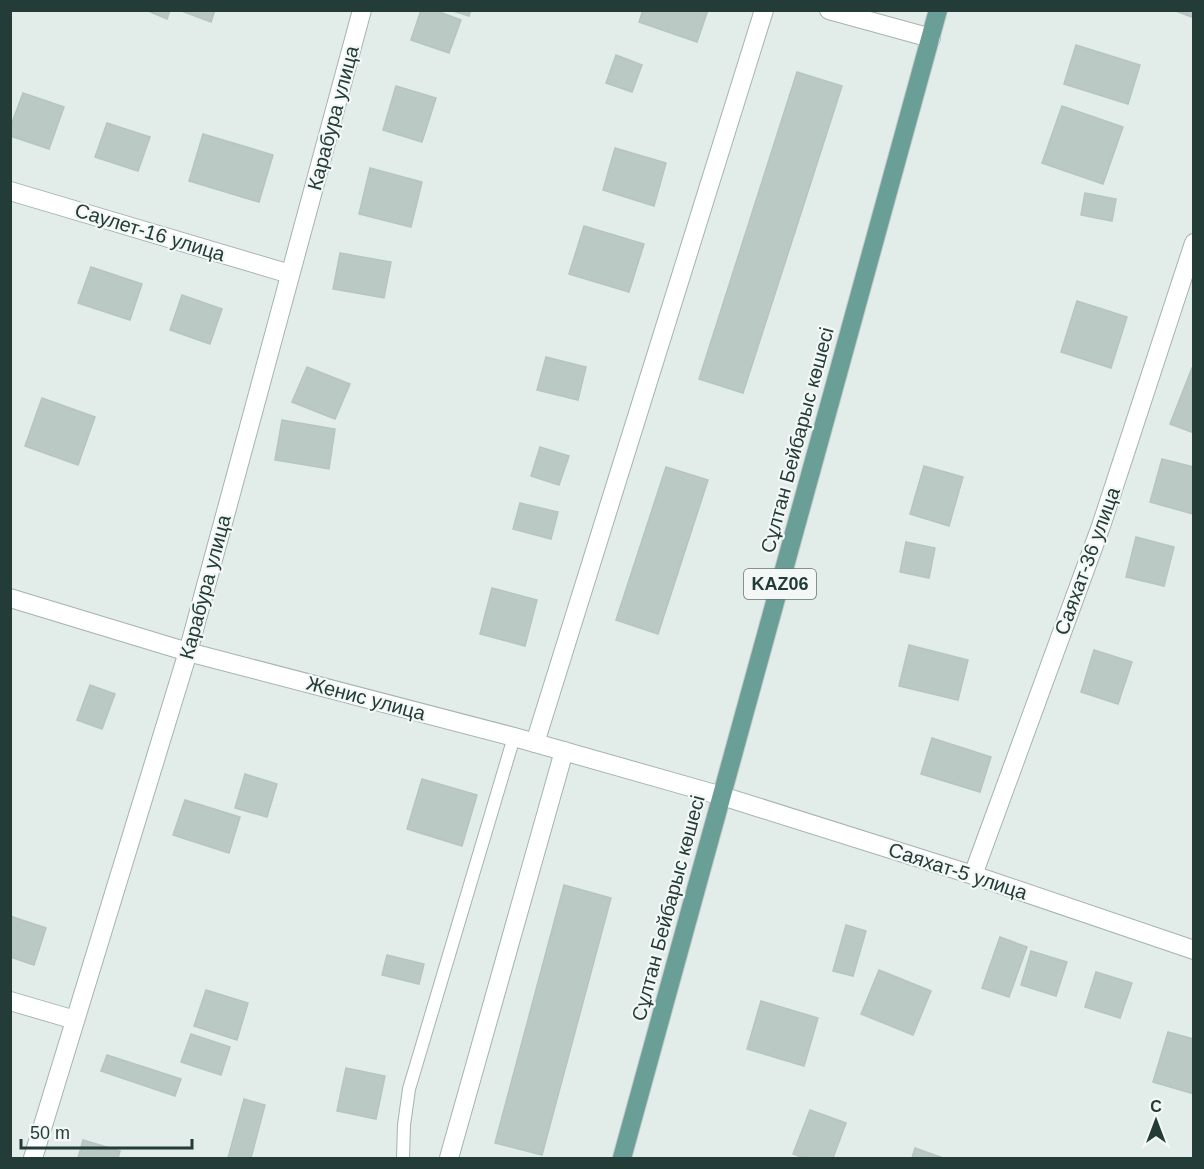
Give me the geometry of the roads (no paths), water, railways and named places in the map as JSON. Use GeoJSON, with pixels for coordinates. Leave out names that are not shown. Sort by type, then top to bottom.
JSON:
{"type":"FeatureCollection","features":[{"type":"Feature","properties":{"kind":"main road","name":"Сұлтан Бейбарыс көшесі"},"geometry":{"type":"LineString","coordinates":[[625,1158],[938,10]]}},
{"type":"Feature","properties":{"kind":"street","name":"Карабура улица"},"geometry":{"type":"LineString","coordinates":[[33,1158],[188,652],[362,10]]}},
{"type":"Feature","properties":{"kind":"street"},"geometry":{"type":"LineString","coordinates":[[535,742],[764,10]]}},
{"type":"Feature","properties":{"kind":"street"},"geometry":{"type":"LineString","coordinates":[[829,10],[931,38]]}},
{"type":"Feature","properties":{"kind":"street","name":"Саулет-16 улица"},"geometry":{"type":"LineString","coordinates":[[10,190],[290,274]]}},
{"type":"Feature","properties":{"kind":"street","name":"Саяхат-36 улица"},"geometry":{"type":"LineString","coordinates":[[973,875],[1101,526],[1194,243]]}},
{"type":"Feature","properties":{"kind":"street","name":"Женис улица"},"geometry":{"type":"LineString","coordinates":[[10,598],[188,652],[535,742],[722,796]]}},
{"type":"Feature","properties":{"kind":"street"},"geometry":{"type":"LineString","coordinates":[[448,1158],[564,751]]}},
{"type":"Feature","properties":{"kind":"street","name":"Саяхат-5 улица"},"geometry":{"type":"LineString","coordinates":[[722,796],[973,875],[1194,950]]}},
{"type":"Feature","properties":{"kind":"street"},"geometry":{"type":"LineString","coordinates":[[10,1001],[75,1020]]}},
{"type":"Feature","properties":{"kind":"lane"},"geometry":{"type":"LineString","coordinates":[[403,1158],[404,1125],[409,1089],[514,737]]}}]}
